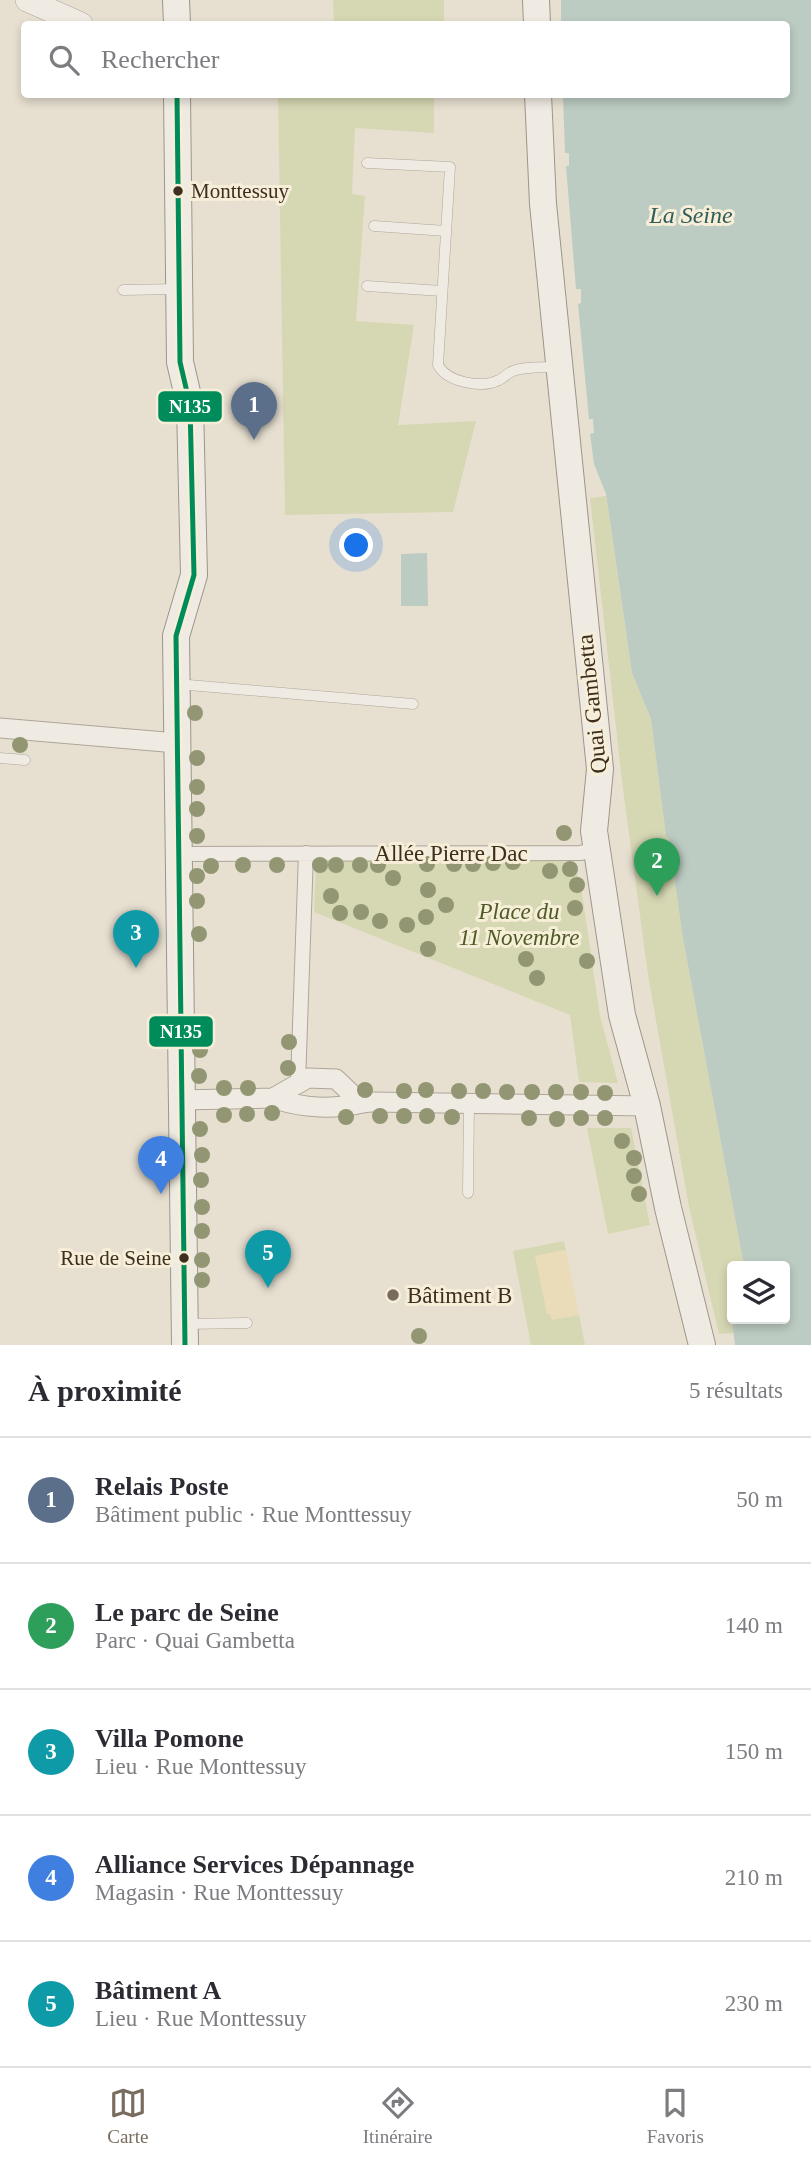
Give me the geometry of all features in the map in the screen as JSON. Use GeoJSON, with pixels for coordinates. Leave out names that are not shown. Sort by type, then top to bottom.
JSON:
{"type":"FeatureCollection","features":[{"type":"Feature","properties":{"kind":"main road"},"geometry":{"type":"LineString","coordinates":[[176,0],[177,21]]}},
{"type":"Feature","properties":{"kind":"main road"},"geometry":{"type":"LineString","coordinates":[[536,0],[537,21]]}},
{"type":"Feature","properties":{"kind":"main road"},"geometry":{"type":"LineString","coordinates":[[177,98],[180,362],[190,405],[194,575],[176,636],[185,1335]]}},
{"type":"Feature","properties":{"kind":"main road","name":"Quai Gambetta"},"geometry":{"type":"LineString","coordinates":[[538,98],[543,204],[558,367],[600,769],[594,831],[622,1015],[647,1106],[668,1208],[702,1345]]}},
{"type":"Feature","properties":{"kind":"street"},"geometry":{"type":"LineString","coordinates":[[27,0],[75,21]]}},
{"type":"Feature","properties":{"kind":"street"},"geometry":{"type":"LineString","coordinates":[[0,728],[177,743]]}},
{"type":"Feature","properties":{"kind":"street","name":"Allée Pierre Dac"},"geometry":{"type":"LineString","coordinates":[[179,854],[580,853],[597,850]]}},
{"type":"Feature","properties":{"kind":"street"},"geometry":{"type":"LineString","coordinates":[[298,1083],[306,853]]}},
{"type":"Feature","properties":{"kind":"street"},"geometry":{"type":"LineString","coordinates":[[273,1098],[308,1078],[336,1079],[360,1102]]}},
{"type":"Feature","properties":{"kind":"street"},"geometry":{"type":"LineString","coordinates":[[182,1100],[273,1098],[289,1105],[345,1107],[360,1102],[647,1106]]}},
{"type":"Feature","properties":{"kind":"lane"},"geometry":{"type":"LineString","coordinates":[[367,163],[450,167],[438,365],[443,374],[463,382],[487,382],[499,380],[513,370],[558,367]]}},
{"type":"Feature","properties":{"kind":"lane"},"geometry":{"type":"LineString","coordinates":[[374,226],[446,231]]}},
{"type":"Feature","properties":{"kind":"lane"},"geometry":{"type":"LineString","coordinates":[[367,286],[442,291]]}},
{"type":"Feature","properties":{"kind":"lane"},"geometry":{"type":"LineString","coordinates":[[123,290],[179,289]]}},
{"type":"Feature","properties":{"kind":"lane"},"geometry":{"type":"LineString","coordinates":[[176,684],[413,704]]}},
{"type":"Feature","properties":{"kind":"lane"},"geometry":{"type":"LineString","coordinates":[[0,758],[25,760]]}},
{"type":"Feature","properties":{"kind":"lane"},"geometry":{"type":"LineString","coordinates":[[468,1103],[468,1193]]}},
{"type":"Feature","properties":{"kind":"lane"},"geometry":{"type":"LineString","coordinates":[[185,1335],[247,1323]]}},
{"type":"Feature","properties":{"kind":"green space"},"geometry":{"type":"Polygon","coordinates":[[[333,0],[444,0],[444,21],[334,21],[333,0]]]}},
{"type":"Feature","properties":{"kind":"green space"},"geometry":{"type":"Polygon","coordinates":[[[278,98],[434,98],[434,133],[355,128],[352,194],[365,196],[356,321],[414,325],[398,425],[476,421],[453,512],[285,515],[278,98]]]}},
{"type":"Feature","properties":{"kind":"green space"},"geometry":{"type":"Polygon","coordinates":[[[606,496],[632,673],[651,719],[682,933],[743,1261],[727,1261],[727,1324],[733,1324],[733,1333],[719,1334],[689,1207],[648,975],[623,789],[590,498],[606,496]]]}},
{"type":"Feature","properties":{"kind":"green space","name":"Place du 11 Novembre"},"geometry":{"type":"Polygon","coordinates":[[[545,858],[571,863],[580,880],[600,1016],[618,1083],[579,1082],[570,1015],[314,912],[316,861],[545,858]]]}},
{"type":"Feature","properties":{"kind":"green space"},"geometry":{"type":"Polygon","coordinates":[[[587,1128],[631,1128],[650,1225],[608,1234],[587,1128]]]}},
{"type":"Feature","properties":{"kind":"green space"},"geometry":{"type":"Polygon","coordinates":[[[564,1241],[566,1250],[536,1256],[552,1319],[579,1315],[585,1345],[531,1345],[513,1251],[564,1241]]]}},
{"type":"Feature","properties":{"kind":"sand"},"geometry":{"type":"Polygon","coordinates":[[[566,1250],[579,1315],[552,1320],[550,1314],[547,1314],[535,1256],[566,1250]]]}},
{"type":"Feature","properties":{"kind":"water","name":"La Seine"},"geometry":{"type":"Polygon","coordinates":[[[561,0],[811,0],[811,1345],[735,1345],[732,1324],[790,1324],[790,1261],[743,1261],[682,933],[651,719],[632,673],[606,494],[594,464],[590,434],[594,433],[593,419],[589,419],[578,304],[581,303],[581,289],[576,289],[566,166],[569,166],[569,153],[565,153],[563,98],[790,98],[790,21],[561,21],[561,0]]]}},
{"type":"Feature","properties":{"kind":"water"},"geometry":{"type":"Polygon","coordinates":[[[427,553],[428,606],[401,606],[401,554],[427,553]]]}},
{"type":"Feature","properties":{"kind":"transit line","name":"N135"},"geometry":{"type":"LineString","coordinates":[[177,98],[180,362],[190,405],[194,575],[176,636],[185,1345]]}},
{"type":"Feature","properties":{"kind":"place","name":"Monttessuy"},"geometry":{"type":"Point","coordinates":[178,191]}},
{"type":"Feature","properties":{"kind":"place","name":"Relais Poste"},"geometry":{"type":"Point","coordinates":[254,440]}},
{"type":"Feature","properties":{"kind":"place","name":"Le parc de Seine"},"geometry":{"type":"Point","coordinates":[657,896]}},
{"type":"Feature","properties":{"kind":"place","name":"Villa Pomone"},"geometry":{"type":"Point","coordinates":[136,968]}},
{"type":"Feature","properties":{"kind":"place","name":"Alliance Services Dépannage"},"geometry":{"type":"Point","coordinates":[161,1194]}},
{"type":"Feature","properties":{"kind":"place","name":"Rue de Seine"},"geometry":{"type":"Point","coordinates":[184,1258]}},
{"type":"Feature","properties":{"kind":"place","name":"Bâtiment A"},"geometry":{"type":"Point","coordinates":[268,1288]}},
{"type":"Feature","properties":{"kind":"place","name":"Bâtiment B"},"geometry":{"type":"Point","coordinates":[393,1295]}}]}
